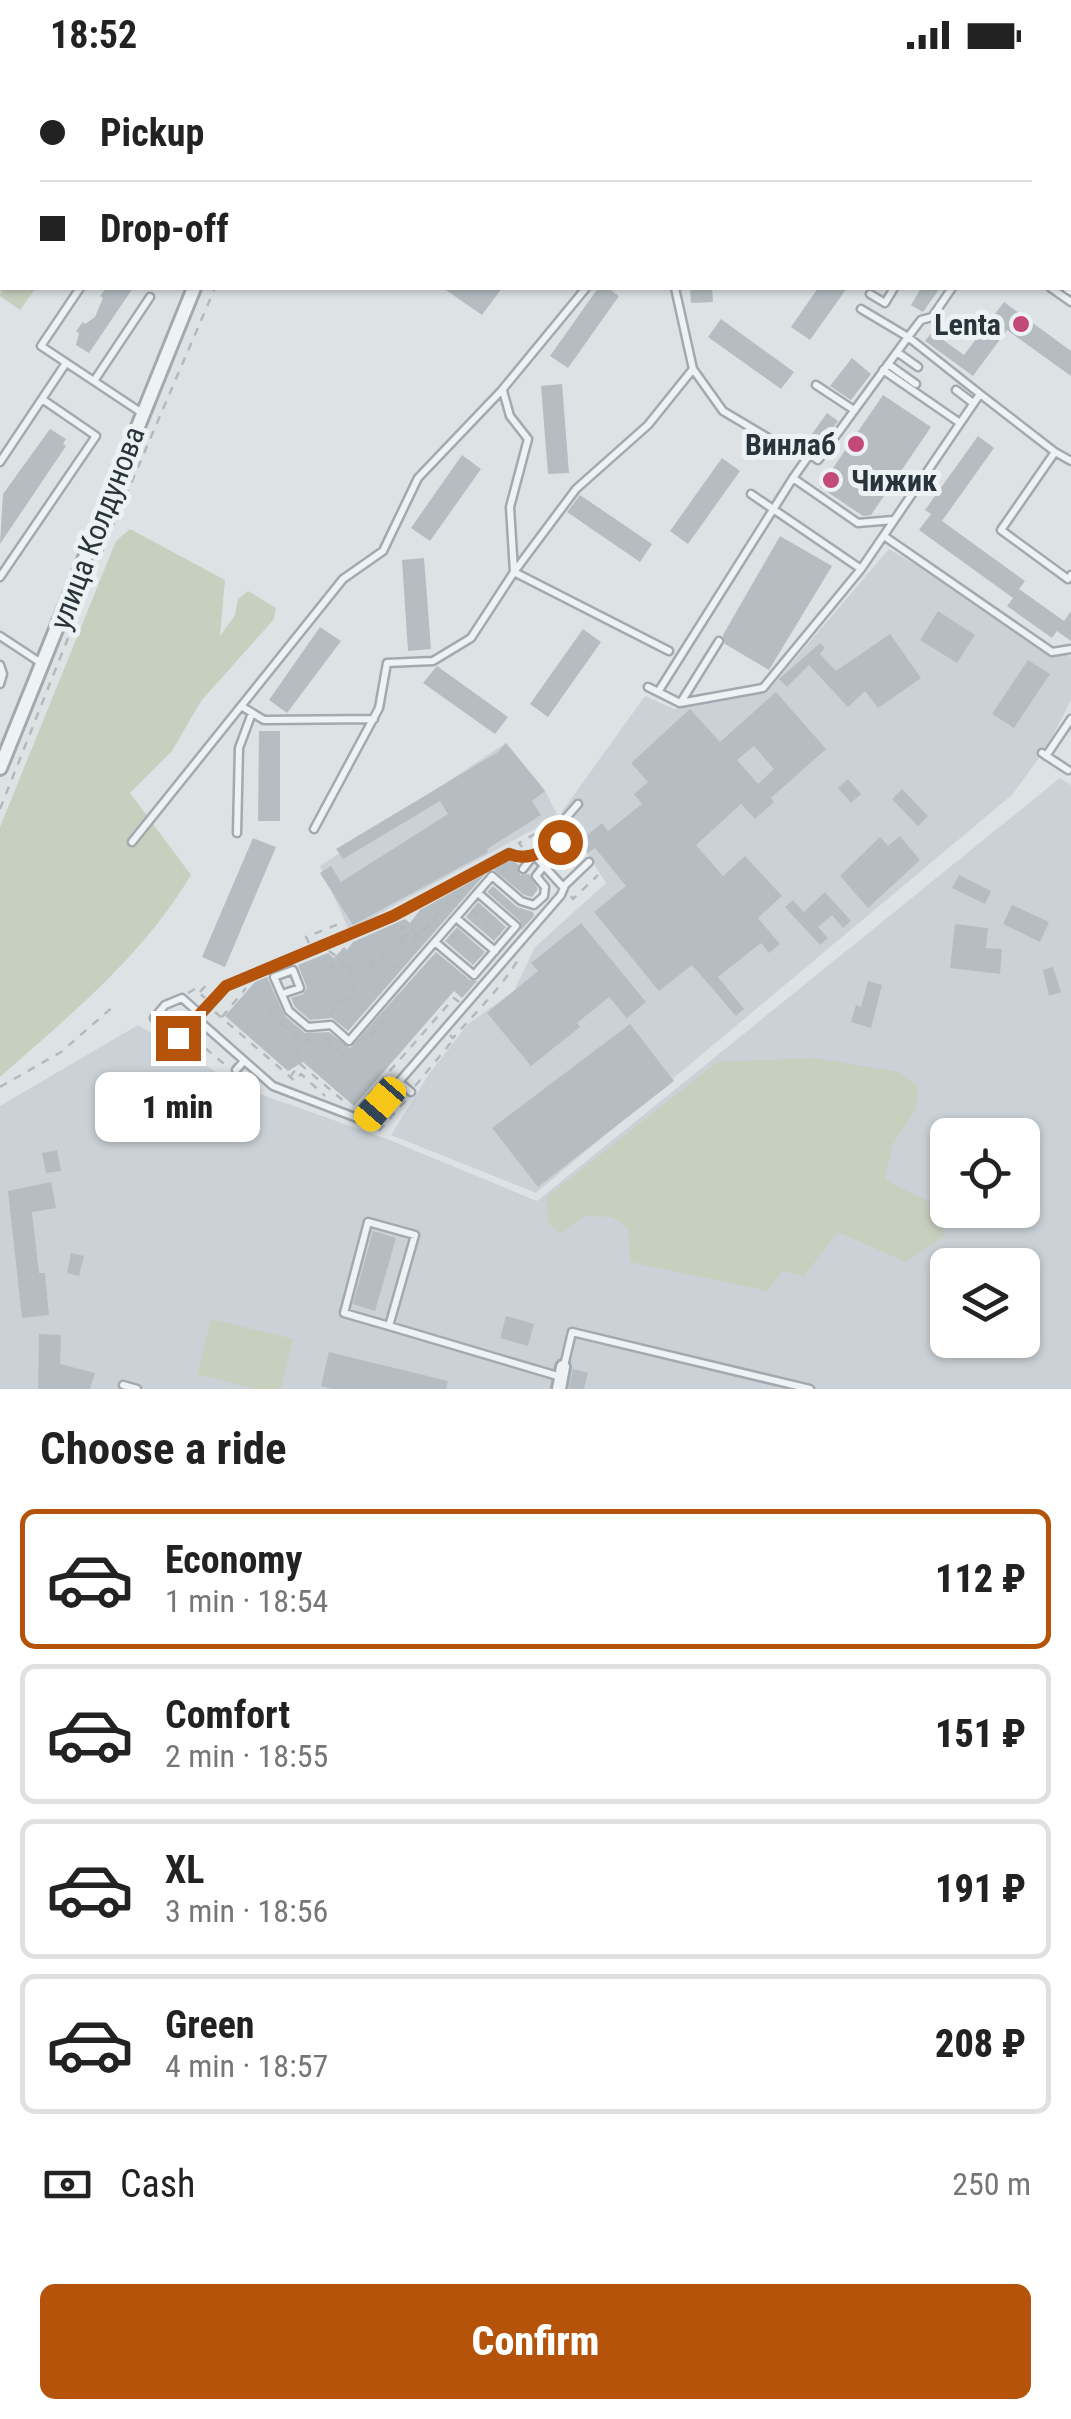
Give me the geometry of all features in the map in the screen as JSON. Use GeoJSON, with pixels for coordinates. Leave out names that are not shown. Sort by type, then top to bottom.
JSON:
{"type":"FeatureCollection","features":[{"type":"Feature","properties":{"kind":"street","name":"улица Колдунова"},"geometry":{"type":"LineString","coordinates":[[0,768],[193,290]]}},
{"type":"Feature","properties":{"kind":"lane"},"geometry":{"type":"LineString","coordinates":[[79,290],[41,346],[142,414]]}},
{"type":"Feature","properties":{"kind":"lane"},"geometry":{"type":"LineString","coordinates":[[132,842],[343,579],[383,551],[418,478],[502,390],[584,290]]}},
{"type":"Feature","properties":{"kind":"lane"},"geometry":{"type":"LineString","coordinates":[[675,290],[692,368],[723,411],[780,445]]}},
{"type":"Feature","properties":{"kind":"lane"},"geometry":{"type":"LineString","coordinates":[[870,294],[884,303],[893,290]]}},
{"type":"Feature","properties":{"kind":"lane"},"geometry":{"type":"LineString","coordinates":[[658,692],[810,454],[818,460],[921,320],[932,317],[951,290]]}},
{"type":"Feature","properties":{"kind":"lane"},"geometry":{"type":"LineString","coordinates":[[94,381],[150,298]]}},
{"type":"Feature","properties":{"kind":"lane"},"geometry":{"type":"LineString","coordinates":[[862,308],[908,338],[1071,462]]}},
{"type":"Feature","properties":{"kind":"lane"},"geometry":{"type":"LineString","coordinates":[[897,352],[918,367]]}},
{"type":"Feature","properties":{"kind":"lane"},"geometry":{"type":"LineString","coordinates":[[0,462],[66,363]]}},
{"type":"Feature","properties":{"kind":"lane"},"geometry":{"type":"LineString","coordinates":[[885,367],[916,384]]}},
{"type":"Feature","properties":{"kind":"lane"},"geometry":{"type":"LineString","coordinates":[[885,367],[960,423]]}},
{"type":"Feature","properties":{"kind":"lane"},"geometry":{"type":"LineString","coordinates":[[314,829],[380,708],[387,663],[433,660],[471,638],[576,489],[648,425],[692,368]]}},
{"type":"Feature","properties":{"kind":"lane"},"geometry":{"type":"LineString","coordinates":[[816,385],[854,410]]}},
{"type":"Feature","properties":{"kind":"lane"},"geometry":{"type":"LineString","coordinates":[[502,390],[510,416],[528,439],[510,506],[514,572]]}},
{"type":"Feature","properties":{"kind":"lane"},"geometry":{"type":"LineString","coordinates":[[956,390],[974,403]]}},
{"type":"Feature","properties":{"kind":"lane"},"geometry":{"type":"LineString","coordinates":[[648,687],[680,703],[764,688],[861,569],[980,394]]}},
{"type":"Feature","properties":{"kind":"lane"},"geometry":{"type":"LineString","coordinates":[[0,577],[96,436],[42,399]]}},
{"type":"Feature","properties":{"kind":"lane"},"geometry":{"type":"LineString","coordinates":[[1055,452],[1001,530],[1068,579],[1071,575]]}},
{"type":"Feature","properties":{"kind":"lane"},"geometry":{"type":"LineString","coordinates":[[794,478],[858,523],[894,520]]}},
{"type":"Feature","properties":{"kind":"lane"},"geometry":{"type":"LineString","coordinates":[[751,494],[861,569]]}},
{"type":"Feature","properties":{"kind":"lane"},"geometry":{"type":"LineString","coordinates":[[884,536],[1052,652],[1071,649]]}},
{"type":"Feature","properties":{"kind":"lane"},"geometry":{"type":"LineString","coordinates":[[514,572],[669,652]]}},
{"type":"Feature","properties":{"kind":"lane"},"geometry":{"type":"LineString","coordinates":[[0,636],[43,664]]}},
{"type":"Feature","properties":{"kind":"lane"},"geometry":{"type":"LineString","coordinates":[[680,703],[719,641]]}},
{"type":"Feature","properties":{"kind":"lane"},"geometry":{"type":"LineString","coordinates":[[0,666],[0,684]]}},
{"type":"Feature","properties":{"kind":"lane"},"geometry":{"type":"LineString","coordinates":[[241,706],[264,720],[374,719]]}},
{"type":"Feature","properties":{"kind":"lane"},"geometry":{"type":"LineString","coordinates":[[237,833],[239,748],[252,713]]}},
{"type":"Feature","properties":{"kind":"lane"},"geometry":{"type":"LineString","coordinates":[[1068,770],[1044,754],[1071,719]]}},
{"type":"Feature","properties":{"kind":"lane"},"geometry":{"type":"LineString","coordinates":[[578,804],[564,820],[560,842],[534,855],[520,858],[509,854],[393,916],[226,986],[199,1017],[178,1038],[154,1018],[165,1006],[182,998],[199,1017],[273,1086],[365,1121],[588,862]]}},
{"type":"Feature","properties":{"kind":"lane"},"geometry":{"type":"LineString","coordinates":[[534,855],[566,890]]}},
{"type":"Feature","properties":{"kind":"lane"},"geometry":{"type":"LineString","coordinates":[[521,870],[534,855]]}},
{"type":"Feature","properties":{"kind":"lane"},"geometry":{"type":"LineString","coordinates":[[282,994],[290,1011],[305,1025],[331,1025],[350,1041],[466,906],[475,889],[492,876],[524,904],[534,904],[542,900],[545,892],[536,876],[543,867]]}},
{"type":"Feature","properties":{"kind":"lane"},"geometry":{"type":"LineString","coordinates":[[433,944],[474,975],[516,926],[475,889]]}},
{"type":"Feature","properties":{"kind":"lane"},"geometry":{"type":"LineString","coordinates":[[456,918],[495,950]]}},
{"type":"Feature","properties":{"kind":"lane"},"geometry":{"type":"LineString","coordinates":[[236,1070],[244,1060]]}},
{"type":"Feature","properties":{"kind":"lane"},"geometry":{"type":"LineString","coordinates":[[399,1082],[411,1092]]}},
{"type":"Feature","properties":{"kind":"lane"},"geometry":{"type":"LineString","coordinates":[[389,1326],[415,1235],[368,1222],[344,1313],[561,1378],[572,1332],[810,1389]]}},
{"type":"Feature","properties":{"kind":"lane"},"geometry":{"type":"LineString","coordinates":[[122,1385],[137,1389]]}},
{"type":"Feature","properties":{"kind":"path"},"geometry":{"type":"LineString","coordinates":[[0,809],[111,530],[213,290]]}},
{"type":"Feature","properties":{"kind":"path"},"geometry":{"type":"LineString","coordinates":[[524,852],[519,842],[562,819]]}},
{"type":"Feature","properties":{"kind":"path"},"geometry":{"type":"LineString","coordinates":[[555,873],[580,849]]}},
{"type":"Feature","properties":{"kind":"path"},"geometry":{"type":"LineString","coordinates":[[494,867],[509,858]]}},
{"type":"Feature","properties":{"kind":"path"},"geometry":{"type":"LineString","coordinates":[[496,880],[510,862],[521,870]]}},
{"type":"Feature","properties":{"kind":"path"},"geometry":{"type":"LineString","coordinates":[[566,890],[574,899],[598,875]]}},
{"type":"Feature","properties":{"kind":"path"},"geometry":{"type":"LineString","coordinates":[[448,893],[464,885]]}},
{"type":"Feature","properties":{"kind":"path"},"geometry":{"type":"LineString","coordinates":[[459,900],[475,889]]}},
{"type":"Feature","properties":{"kind":"path"},"geometry":{"type":"LineString","coordinates":[[398,936],[407,944],[453,895],[506,938]]}},
{"type":"Feature","properties":{"kind":"path"},"geometry":{"type":"LineString","coordinates":[[284,1068],[354,987],[350,970],[363,961],[372,966],[402,927],[408,925],[433,944]]}},
{"type":"Feature","properties":{"kind":"path"},"geometry":{"type":"LineString","coordinates":[[446,930],[484,963]]}},
{"type":"Feature","properties":{"kind":"path"},"geometry":{"type":"LineString","coordinates":[[398,936],[418,935]]}},
{"type":"Feature","properties":{"kind":"path"},"geometry":{"type":"LineString","coordinates":[[338,945],[327,952],[350,970]]}},
{"type":"Feature","properties":{"kind":"path"},"geometry":{"type":"LineString","coordinates":[[434,1021],[453,1038],[507,980],[527,949]]}},
{"type":"Feature","properties":{"kind":"path"},"geometry":{"type":"LineString","coordinates":[[329,970],[337,958],[333,954]]}},
{"type":"Feature","properties":{"kind":"path"},"geometry":{"type":"LineString","coordinates":[[382,955],[406,976]]}},
{"type":"Feature","properties":{"kind":"path"},"geometry":{"type":"LineString","coordinates":[[407,994],[419,980]]}},
{"type":"Feature","properties":{"kind":"path"},"geometry":{"type":"LineString","coordinates":[[221,1018],[252,982],[235,989]]}},
{"type":"Feature","properties":{"kind":"path"},"geometry":{"type":"LineString","coordinates":[[199,993],[208,983]]}},
{"type":"Feature","properties":{"kind":"path"},"geometry":{"type":"LineString","coordinates":[[182,998],[195,989],[221,1018],[295,1081],[301,1074],[329,1099],[355,1110]]}},
{"type":"Feature","properties":{"kind":"path"},"geometry":{"type":"LineString","coordinates":[[346,996],[370,1017]]}},
{"type":"Feature","properties":{"kind":"path"},"geometry":{"type":"LineString","coordinates":[[355,1110],[454,998],[460,1003]]}},
{"type":"Feature","properties":{"kind":"path"},"geometry":{"type":"LineString","coordinates":[[0,1087],[61,1052],[115,1006]]}},
{"type":"Feature","properties":{"kind":"path"},"geometry":{"type":"LineString","coordinates":[[165,1006],[188,1026]]}},
{"type":"Feature","properties":{"kind":"path"},"geometry":{"type":"LineString","coordinates":[[269,1013],[295,1036],[305,1025]]}},
{"type":"Feature","properties":{"kind":"path"},"geometry":{"type":"LineString","coordinates":[[371,1036],[383,1022]]}},
{"type":"Feature","properties":{"kind":"path"},"geometry":{"type":"LineString","coordinates":[[229,1038],[236,1030]]}},
{"type":"Feature","properties":{"kind":"path"},"geometry":{"type":"LineString","coordinates":[[324,1038],[352,1062]]}},
{"type":"Feature","properties":{"kind":"path"},"geometry":{"type":"LineString","coordinates":[[240,1047],[246,1039]]}},
{"type":"Feature","properties":{"kind":"path"},"geometry":{"type":"LineString","coordinates":[[290,1076],[300,1064],[355,1110]]}},
{"type":"Feature","properties":{"kind":"shaded area"},"geometry":{"type":"Polygon","coordinates":[[[889,549],[1071,657],[1071,700],[1047,747],[1012,795],[536,1193],[391,1135],[429,1074],[468,1024],[514,991],[535,947],[606,883],[561,813],[645,696],[674,709],[766,693],[889,549]]]}},
{"type":"Feature","properties":{"kind":"shaded area"},"geometry":{"type":"Polygon","coordinates":[[[506,743],[544,789],[558,816],[349,930],[320,866],[506,743]]]}},
{"type":"Feature","properties":{"kind":"shaded area"},"geometry":{"type":"Polygon","coordinates":[[[1060,778],[1071,785],[1071,1389],[0,1389],[0,1106],[138,1025],[243,1088],[387,1139],[537,1201],[1060,778]]]}},
{"type":"Feature","properties":{"kind":"green space"},"geometry":{"type":"Polygon","coordinates":[[[1,290],[35,290],[20,310],[0,296],[1,290]]]}},
{"type":"Feature","properties":{"kind":"green space"},"geometry":{"type":"Polygon","coordinates":[[[130,529],[225,580],[220,636],[235,615],[238,599],[248,591],[276,608],[274,619],[201,701],[172,751],[130,793],[191,875],[128,959],[0,1077],[0,827],[116,541],[130,529]]]}},
{"type":"Feature","properties":{"kind":"green space"},"geometry":{"type":"Polygon","coordinates":[[[813,1058],[899,1072],[918,1086],[916,1108],[892,1146],[885,1180],[930,1202],[930,1228],[944,1228],[944,1237],[906,1262],[838,1232],[804,1276],[782,1271],[768,1291],[630,1262],[628,1228],[612,1217],[585,1216],[561,1234],[548,1223],[547,1197],[717,1062],[813,1058]]]}},
{"type":"Feature","properties":{"kind":"green space"},"geometry":{"type":"Polygon","coordinates":[[[211,1319],[293,1339],[281,1389],[256,1389],[197,1374],[211,1319]]]}},
{"type":"Feature","properties":{"kind":"building"},"geometry":{"type":"Polygon","coordinates":[[[104,290],[132,290],[89,353],[76,345],[76,331],[83,322],[95,317],[103,298],[100,296],[104,290]]]}},
{"type":"Feature","properties":{"kind":"building"},"geometry":{"type":"Polygon","coordinates":[[[446,290],[501,290],[482,315],[446,290]]]}},
{"type":"Feature","properties":{"kind":"building"},"geometry":{"type":"Polygon","coordinates":[[[597,290],[611,290],[619,296],[568,368],[550,356],[597,290]]]}},
{"type":"Feature","properties":{"kind":"building"},"geometry":{"type":"Polygon","coordinates":[[[690,290],[712,290],[713,302],[691,303],[690,290]]]}},
{"type":"Feature","properties":{"kind":"building"},"geometry":{"type":"Polygon","coordinates":[[[817,290],[846,290],[810,340],[791,327],[817,290]]]}},
{"type":"Feature","properties":{"kind":"building"},"geometry":{"type":"Polygon","coordinates":[[[920,290],[939,290],[923,312],[911,305],[920,290]]]}},
{"type":"Feature","properties":{"kind":"building"},"geometry":{"type":"Polygon","coordinates":[[[1004,302],[1071,351],[1071,376],[1007,330],[973,376],[925,341],[932,332],[964,355],[1004,302]]]}},
{"type":"Feature","properties":{"kind":"building"},"geometry":{"type":"Polygon","coordinates":[[[721,319],[794,372],[781,389],[708,337],[721,319]]]}},
{"type":"Feature","properties":{"kind":"building"},"geometry":{"type":"Polygon","coordinates":[[[852,358],[871,374],[851,400],[830,386],[852,358]]]}},
{"type":"Feature","properties":{"kind":"building"},"geometry":{"type":"Polygon","coordinates":[[[562,384],[569,473],[548,474],[541,386],[562,384]]]}},
{"type":"Feature","properties":{"kind":"building"},"geometry":{"type":"Polygon","coordinates":[[[883,395],[931,427],[871,515],[863,516],[820,487],[883,395]]]}},
{"type":"Feature","properties":{"kind":"building"},"geometry":{"type":"Polygon","coordinates":[[[827,413],[838,421],[817,450],[808,448],[804,445],[827,413]]]}},
{"type":"Feature","properties":{"kind":"building"},"geometry":{"type":"Polygon","coordinates":[[[50,429],[66,439],[66,446],[0,544],[3,494],[50,429]]]}},
{"type":"Feature","properties":{"kind":"building"},"geometry":{"type":"Polygon","coordinates":[[[978,436],[994,448],[942,521],[1025,581],[1019,589],[1064,621],[1071,611],[1071,641],[1057,631],[1052,638],[1007,606],[1013,598],[919,530],[931,514],[925,510],[978,436]]]}},
{"type":"Feature","properties":{"kind":"building"},"geometry":{"type":"Polygon","coordinates":[[[462,455],[481,469],[430,541],[411,528],[462,455]]]}},
{"type":"Feature","properties":{"kind":"building"},"geometry":{"type":"Polygon","coordinates":[[[722,458],[740,471],[688,544],[670,531],[722,458]]]}},
{"type":"Feature","properties":{"kind":"building"},"geometry":{"type":"Polygon","coordinates":[[[580,495],[652,544],[640,562],[567,512],[580,495]]]}},
{"type":"Feature","properties":{"kind":"building"},"geometry":{"type":"Polygon","coordinates":[[[780,536],[832,566],[769,670],[725,644],[723,635],[780,536]]]}},
{"type":"Feature","properties":{"kind":"building"},"geometry":{"type":"Polygon","coordinates":[[[424,558],[431,649],[408,651],[402,560],[424,558]]]}},
{"type":"Feature","properties":{"kind":"building"},"geometry":{"type":"Polygon","coordinates":[[[938,611],[975,635],[957,663],[920,640],[938,611]]]}},
{"type":"Feature","properties":{"kind":"building"},"geometry":{"type":"Polygon","coordinates":[[[320,627],[341,641],[287,713],[269,700],[320,627]]]}},
{"type":"Feature","properties":{"kind":"building"},"geometry":{"type":"Polygon","coordinates":[[[583,629],[601,642],[548,717],[530,704],[583,629]]]}},
{"type":"Feature","properties":{"kind":"building"},"geometry":{"type":"Polygon","coordinates":[[[890,634],[921,678],[878,708],[865,691],[848,707],[809,665],[787,687],[779,679],[820,643],[825,648],[820,654],[836,671],[890,634]]]}},
{"type":"Feature","properties":{"kind":"building"},"geometry":{"type":"Polygon","coordinates":[[[1028,660],[1050,674],[1014,728],[992,714],[1028,660]]]}},
{"type":"Feature","properties":{"kind":"building"},"geometry":{"type":"Polygon","coordinates":[[[437,666],[508,717],[495,734],[423,683],[437,666]]]}},
{"type":"Feature","properties":{"kind":"building"},"geometry":{"type":"Polygon","coordinates":[[[776,692],[826,749],[771,798],[774,802],[755,819],[741,804],[696,845],[723,876],[745,856],[782,896],[758,918],[780,944],[769,953],[761,943],[718,977],[744,1009],[736,1016],[692,965],[659,991],[594,912],[626,886],[595,848],[588,853],[579,842],[602,823],[608,831],[642,804],[634,794],[648,782],[631,763],[690,709],[720,742],[776,692]],[[754,746],[737,760],[758,784],[774,769],[754,746]]]}},
{"type":"Feature","properties":{"kind":"building"},"geometry":{"type":"Polygon","coordinates":[[[259,731],[280,731],[280,821],[258,821],[259,731]]]}},
{"type":"Feature","properties":{"kind":"building"},"geometry":{"type":"Polygon","coordinates":[[[506,743],[545,791],[532,801],[541,815],[487,849],[488,852],[353,925],[320,873],[331,866],[341,882],[448,814],[440,801],[343,859],[336,849],[498,752],[506,743]]]}},
{"type":"Feature","properties":{"kind":"building"},"geometry":{"type":"Polygon","coordinates":[[[848,779],[861,794],[851,803],[838,788],[848,779]]]}},
{"type":"Feature","properties":{"kind":"building"},"geometry":{"type":"Polygon","coordinates":[[[902,789],[928,816],[918,826],[892,799],[902,789]]]}},
{"type":"Feature","properties":{"kind":"building"},"geometry":{"type":"Polygon","coordinates":[[[900,836],[920,860],[868,908],[840,876],[880,837],[888,846],[900,836]]]}},
{"type":"Feature","properties":{"kind":"building"},"geometry":{"type":"Polygon","coordinates":[[[253,838],[276,847],[225,967],[202,957],[253,838]]]}},
{"type":"Feature","properties":{"kind":"building"},"geometry":{"type":"Polygon","coordinates":[[[510,860],[518,864],[520,875],[529,874],[538,889],[532,897],[524,895],[493,869],[510,860]]]}},
{"type":"Feature","properties":{"kind":"building"},"geometry":{"type":"Polygon","coordinates":[[[485,874],[348,1031],[332,1018],[310,1020],[295,1007],[291,998],[307,988],[298,965],[328,953],[334,958],[353,942],[405,919],[410,923],[420,910],[485,874]]]}},
{"type":"Feature","properties":{"kind":"building"},"geometry":{"type":"Polygon","coordinates":[[[959,875],[991,891],[985,904],[952,888],[959,875]]]}},
{"type":"Feature","properties":{"kind":"building"},"geometry":{"type":"Polygon","coordinates":[[[493,886],[517,907],[533,912],[534,916],[521,930],[520,921],[487,892],[493,886]]]}},
{"type":"Feature","properties":{"kind":"building"},"geometry":{"type":"Polygon","coordinates":[[[825,892],[851,921],[843,928],[832,915],[818,927],[828,938],[820,945],[785,907],[793,900],[804,912],[825,892]]]}},
{"type":"Feature","properties":{"kind":"building"},"geometry":{"type":"Polygon","coordinates":[[[478,902],[506,927],[494,941],[466,917],[478,902]]]}},
{"type":"Feature","properties":{"kind":"building"},"geometry":{"type":"Polygon","coordinates":[[[1012,905],[1049,922],[1040,942],[1003,924],[1012,905]]]}},
{"type":"Feature","properties":{"kind":"building"},"geometry":{"type":"Polygon","coordinates":[[[581,923],[646,1002],[627,1018],[609,997],[577,1023],[580,1027],[531,1066],[487,1013],[538,971],[531,963],[581,923]]]}},
{"type":"Feature","properties":{"kind":"building"},"geometry":{"type":"Polygon","coordinates":[[[955,924],[988,928],[986,948],[1002,949],[1000,974],[950,968],[955,924]]]}},
{"type":"Feature","properties":{"kind":"building"},"geometry":{"type":"Polygon","coordinates":[[[457,927],[485,952],[473,965],[445,941],[457,927]]]}},
{"type":"Feature","properties":{"kind":"building"},"geometry":{"type":"Polygon","coordinates":[[[436,952],[470,980],[477,981],[462,998],[454,991],[354,1106],[303,1062],[288,1071],[225,1016],[255,982],[267,977],[285,1016],[305,1033],[329,1032],[350,1048],[436,952]]]}},
{"type":"Feature","properties":{"kind":"building"},"geometry":{"type":"Polygon","coordinates":[[[1053,967],[1061,992],[1049,996],[1043,970],[1053,967]]]}},
{"type":"Feature","properties":{"kind":"building"},"geometry":{"type":"Polygon","coordinates":[[[868,981],[882,985],[871,1028],[851,1022],[856,1005],[861,1007],[868,981]]]}},
{"type":"Feature","properties":{"kind":"building"},"geometry":{"type":"Polygon","coordinates":[[[630,1024],[674,1081],[538,1187],[492,1128],[630,1024]]]}},
{"type":"Feature","properties":{"kind":"building"},"geometry":{"type":"Polygon","coordinates":[[[57,1150],[61,1171],[46,1173],[42,1153],[57,1150]]]}},
{"type":"Feature","properties":{"kind":"building"},"geometry":{"type":"Polygon","coordinates":[[[51,1182],[56,1208],[32,1212],[39,1273],[45,1273],[49,1315],[22,1318],[8,1191],[51,1182]]]}},
{"type":"Feature","properties":{"kind":"building"},"geometry":{"type":"Polygon","coordinates":[[[373,1231],[396,1238],[375,1311],[353,1304],[373,1231]]]}},
{"type":"Feature","properties":{"kind":"building"},"geometry":{"type":"Polygon","coordinates":[[[71,1253],[84,1256],[79,1276],[67,1273],[71,1253]]]}},
{"type":"Feature","properties":{"kind":"building"},"geometry":{"type":"Polygon","coordinates":[[[506,1316],[534,1324],[528,1346],[500,1338],[506,1316]]]}},
{"type":"Feature","properties":{"kind":"building"},"geometry":{"type":"Polygon","coordinates":[[[39,1334],[61,1335],[60,1364],[95,1373],[90,1389],[38,1389],[39,1334]]]}},
{"type":"Feature","properties":{"kind":"building"},"geometry":{"type":"Polygon","coordinates":[[[329,1352],[448,1381],[446,1389],[321,1386],[329,1352]]]}},
{"type":"Feature","properties":{"kind":"building"},"geometry":{"type":"Polygon","coordinates":[[[573,1369],[588,1373],[584,1389],[569,1389],[573,1369]]]}},
{"type":"Feature","properties":{"kind":"place","name":"Lenta"},"geometry":{"type":"Point","coordinates":[1021,324]}},
{"type":"Feature","properties":{"kind":"place","name":"Винлаб"},"geometry":{"type":"Point","coordinates":[856,444]}},
{"type":"Feature","properties":{"kind":"place","name":"Чижик"},"geometry":{"type":"Point","coordinates":[831,480]}},
{"type":"Feature","properties":{"kind":"route"},"geometry":{"type":"LineString","coordinates":[[178,1038],[226,986],[393,916],[509,854],[520,858],[534,855],[560,842]]}}]}
